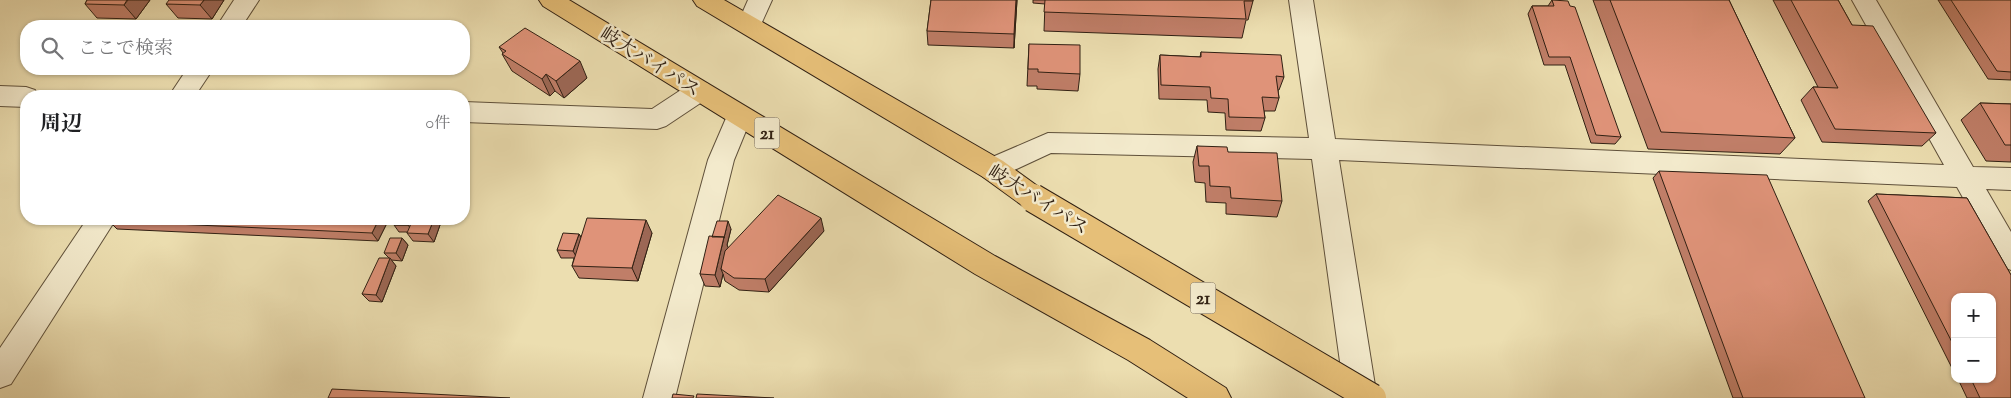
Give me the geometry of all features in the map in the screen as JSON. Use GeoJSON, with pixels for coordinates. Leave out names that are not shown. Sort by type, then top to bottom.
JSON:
{"type":"FeatureCollection","features":[{"type":"Feature","properties":{"kind":"highway","name":"岐大バイパス"},"geometry":{"type":"LineString","coordinates":[[551,0],[985,265],[1139,350],[1215,398]]}},
{"type":"Feature","properties":{"kind":"highway","name":"岐大バイパス"},"geometry":{"type":"LineString","coordinates":[[705,0],[993,169],[1033,198],[1372,398]]}},
{"type":"Feature","properties":{"kind":"street"},"geometry":{"type":"LineString","coordinates":[[233,20],[247,0]]}},
{"type":"Feature","properties":{"kind":"street"},"geometry":{"type":"LineString","coordinates":[[749,25],[760,0]]}},
{"type":"Feature","properties":{"kind":"street"},"geometry":{"type":"LineString","coordinates":[[1301,0],[1361,398]]}},
{"type":"Feature","properties":{"kind":"street"},"geometry":{"type":"LineString","coordinates":[[1864,0],[2011,258]]}},
{"type":"Feature","properties":{"kind":"street"},"geometry":{"type":"LineString","coordinates":[[186,90],[196,75]]}},
{"type":"Feature","properties":{"kind":"street"},"geometry":{"type":"LineString","coordinates":[[470,112],[657,119],[699,91]]}},
{"type":"Feature","properties":{"kind":"street"},"geometry":{"type":"LineString","coordinates":[[0,96],[20,97]]}},
{"type":"Feature","properties":{"kind":"street"},"geometry":{"type":"LineString","coordinates":[[659,398],[721,160],[739,116]]}},
{"type":"Feature","properties":{"kind":"street"},"geometry":{"type":"LineString","coordinates":[[993,169],[1048,143],[1324,150],[2011,179]]}},
{"type":"Feature","properties":{"kind":"street"},"geometry":{"type":"LineString","coordinates":[[0,374],[98,225]]}},
{"type":"Feature","properties":{"kind":"building"},"geometry":{"type":"Polygon","coordinates":[[[87,0],[127,0],[124,5],[85,4],[87,0]]]}},
{"type":"Feature","properties":{"kind":"building"},"geometry":{"type":"Polygon","coordinates":[[[169,0],[204,0],[200,5],[166,4],[169,0]]]}},
{"type":"Feature","properties":{"kind":"building"},"geometry":{"type":"Polygon","coordinates":[[[931,0],[1016,0],[1014,34],[927,31],[931,0]]]}},
{"type":"Feature","properties":{"kind":"building"},"geometry":{"type":"Polygon","coordinates":[[[1045,0],[1253,1],[1244,1],[1246,19],[1044,12],[1045,0]]]}},
{"type":"Feature","properties":{"kind":"building"},"geometry":{"type":"Polygon","coordinates":[[[1552,0],[1568,1],[1570,6],[1575,7],[1621,137],[1596,135],[1570,57],[1549,57],[1532,6],[1554,6],[1552,0]]]}},
{"type":"Feature","properties":{"kind":"building"},"geometry":{"type":"Polygon","coordinates":[[[1610,0],[1729,0],[1795,138],[1661,132],[1610,0]]]}},
{"type":"Feature","properties":{"kind":"building"},"geometry":{"type":"Polygon","coordinates":[[[1791,0],[1838,0],[1852,25],[1873,26],[1936,133],[1835,129],[1813,87],[1838,88],[1791,0]]]}},
{"type":"Feature","properties":{"kind":"building"},"geometry":{"type":"Polygon","coordinates":[[[1951,0],[2011,0],[2011,72],[1997,71],[1951,0]]]}},
{"type":"Feature","properties":{"kind":"building"},"geometry":{"type":"Polygon","coordinates":[[[525,28],[580,61],[556,81],[546,74],[542,79],[502,54],[506,51],[499,47],[525,28]]]}},
{"type":"Feature","properties":{"kind":"building"},"geometry":{"type":"Polygon","coordinates":[[[1029,44],[1080,45],[1080,74],[1038,72],[1038,69],[1028,69],[1029,44]]]}},
{"type":"Feature","properties":{"kind":"building"},"geometry":{"type":"Polygon","coordinates":[[[1201,52],[1281,55],[1284,77],[1276,76],[1279,98],[1262,97],[1265,118],[1229,117],[1228,99],[1211,98],[1210,87],[1161,85],[1160,55],[1201,57],[1201,52]]]}},
{"type":"Feature","properties":{"kind":"building"},"geometry":{"type":"Polygon","coordinates":[[[1980,103],[2011,104],[2011,145],[2005,145],[1980,103]]]}},
{"type":"Feature","properties":{"kind":"building"},"geometry":{"type":"Polygon","coordinates":[[[1197,146],[1227,147],[1228,152],[1277,153],[1282,201],[1231,198],[1230,187],[1210,186],[1209,166],[1199,166],[1197,146]]]}},
{"type":"Feature","properties":{"kind":"building"},"geometry":{"type":"Polygon","coordinates":[[[1659,171],[1767,175],[1865,398],[1743,398],[1659,171]]]}},
{"type":"Feature","properties":{"kind":"building"},"geometry":{"type":"Polygon","coordinates":[[[1876,194],[1967,198],[2011,275],[2011,398],[1980,398],[1973,383],[1996,383],[1996,293],[1951,293],[1951,340],[1876,194]]]}},
{"type":"Feature","properties":{"kind":"building"},"geometry":{"type":"Polygon","coordinates":[[[778,195],[821,218],[765,279],[734,278],[721,269],[725,251],[778,195]]]}},
{"type":"Feature","properties":{"kind":"building"},"geometry":{"type":"Polygon","coordinates":[[[587,218],[646,220],[632,268],[572,266],[587,218]]]}},
{"type":"Feature","properties":{"kind":"building"},"geometry":{"type":"Polygon","coordinates":[[[717,221],[728,221],[724,238],[712,237],[717,221]]]}},
{"type":"Feature","properties":{"kind":"building"},"geometry":{"type":"Polygon","coordinates":[[[197,225],[376,225],[372,233],[197,225]]]}},
{"type":"Feature","properties":{"kind":"building"},"geometry":{"type":"Polygon","coordinates":[[[410,225],[432,225],[428,234],[407,233],[410,225]]]}},
{"type":"Feature","properties":{"kind":"building"},"geometry":{"type":"Polygon","coordinates":[[[563,233],[579,234],[573,251],[557,250],[563,233]]]}},
{"type":"Feature","properties":{"kind":"building"},"geometry":{"type":"Polygon","coordinates":[[[709,236],[724,237],[715,275],[700,274],[709,236]]]}},
{"type":"Feature","properties":{"kind":"building"},"geometry":{"type":"Polygon","coordinates":[[[390,238],[402,238],[396,253],[384,253],[390,238]]]}},
{"type":"Feature","properties":{"kind":"building"},"geometry":{"type":"Polygon","coordinates":[[[379,258],[390,258],[376,295],[362,294],[379,258]]]}},
{"type":"Feature","properties":{"kind":"building"},"geometry":{"type":"Polygon","coordinates":[[[332,389],[510,398],[328,398],[332,389]]]}},
{"type":"Feature","properties":{"kind":"building"},"geometry":{"type":"Polygon","coordinates":[[[673,394],[694,396],[693,398],[672,398],[673,394]]]}},
{"type":"Feature","properties":{"kind":"building"},"geometry":{"type":"Polygon","coordinates":[[[697,394],[774,398],[696,398],[697,394]]]}}]}
